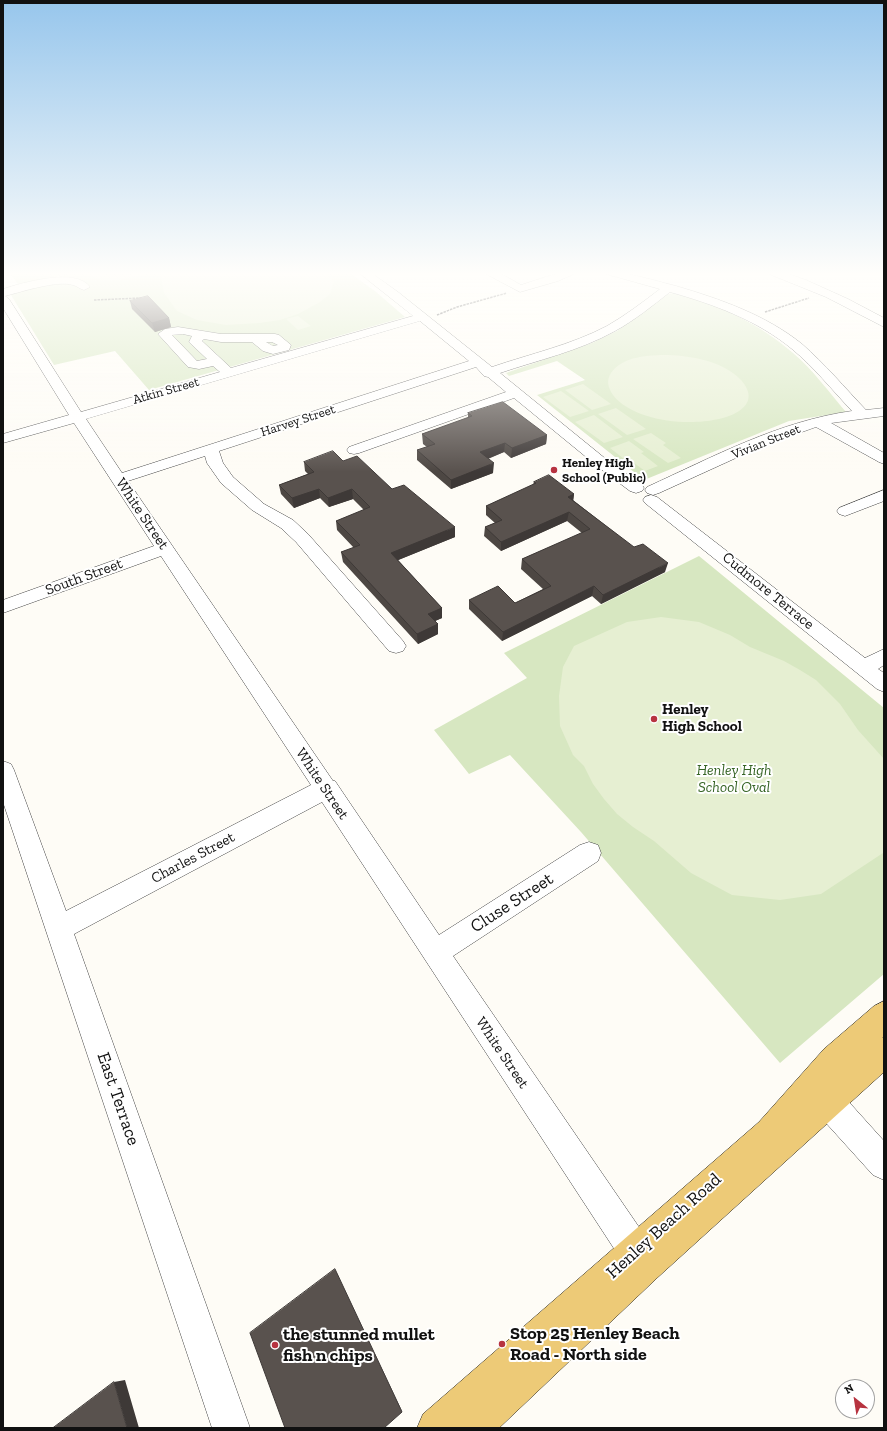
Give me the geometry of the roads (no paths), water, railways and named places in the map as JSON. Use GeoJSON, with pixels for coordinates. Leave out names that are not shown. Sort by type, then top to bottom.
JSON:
{"type":"FeatureCollection","features":[{"type":"Feature","properties":{"kind":"main road","name":"Henley Beach Road"},"geometry":{"type":"LineString","coordinates":[[471,1428],[640,1259],[770,1132],[835,1060],[884,1016]]}},
{"type":"Feature","properties":{"kind":"main road","name":"Henley Beach Road"},"geometry":{"type":"LineString","coordinates":[[437,1428],[828,1102],[884,1052]]}},
{"type":"Feature","properties":{"kind":"street","name":"White Street"},"geometry":{"type":"LineString","coordinates":[[28,339],[77,417],[295,743],[327,788],[435,953],[640,1259]]}},
{"type":"Feature","properties":{"kind":"street"},"geometry":{"type":"LineString","coordinates":[[169,339],[193,364],[199,365],[216,361]]}},
{"type":"Feature","properties":{"kind":"street"},"geometry":{"type":"LineString","coordinates":[[196,339],[195,342],[229,373]]}},
{"type":"Feature","properties":{"kind":"street","name":"Atkin Street"},"geometry":{"type":"LineString","coordinates":[[3,439],[346,339]]}},
{"type":"Feature","properties":{"kind":"street"},"geometry":{"type":"LineString","coordinates":[[447,339],[515,393]]}},
{"type":"Feature","properties":{"kind":"street"},"geometry":{"type":"LineString","coordinates":[[489,373],[587,339]]}},
{"type":"Feature","properties":{"kind":"street"},"geometry":{"type":"LineString","coordinates":[[785,339],[796,346],[862,414]]}},
{"type":"Feature","properties":{"kind":"street","name":"Harvey Street"},"geometry":{"type":"LineString","coordinates":[[119,479],[476,363]]}},
{"type":"Feature","properties":{"kind":"street"},"geometry":{"type":"LineString","coordinates":[[354,450],[515,393]]}},
{"type":"Feature","properties":{"kind":"street","name":"Cudmore Terrace"},"geometry":{"type":"LineString","coordinates":[[515,393],[607,467],[636,488],[633,492],[635,497],[643,500],[652,495],[884,684]]}},
{"type":"Feature","properties":{"kind":"street","name":"Vivian Street"},"geometry":{"type":"LineString","coordinates":[[652,495],[772,437],[818,422],[862,414],[884,412]]}},
{"type":"Feature","properties":{"kind":"street"},"geometry":{"type":"LineString","coordinates":[[818,422],[884,459]]}},
{"type":"Feature","properties":{"kind":"street"},"geometry":{"type":"LineString","coordinates":[[211,449],[215,464],[227,480],[258,507],[287,524],[307,544],[396,646]]}},
{"type":"Feature","properties":{"kind":"street"},"geometry":{"type":"LineString","coordinates":[[846,511],[884,494]]}},
{"type":"Feature","properties":{"kind":"street","name":"South Street"},"geometry":{"type":"LineString","coordinates":[[3,607],[165,548]]}},
{"type":"Feature","properties":{"kind":"street"},"geometry":{"type":"LineString","coordinates":[[864,668],[884,656]]}},
{"type":"Feature","properties":{"kind":"street","name":"East Terrace"},"geometry":{"type":"LineString","coordinates":[[3,770],[231,1428]]}},
{"type":"Feature","properties":{"kind":"street","name":"Charles Street"},"geometry":{"type":"LineString","coordinates":[[59,928],[327,788]]}},
{"type":"Feature","properties":{"kind":"street","name":"Cluse Street"},"geometry":{"type":"LineString","coordinates":[[435,953],[589,853]]}},
{"type":"Feature","properties":{"kind":"street"},"geometry":{"type":"LineString","coordinates":[[828,1102],[884,1164]]}},
{"type":"Feature","properties":{"kind":"place","name":"Henley High School (Public)"},"geometry":{"type":"Point","coordinates":[554,470]}},
{"type":"Feature","properties":{"kind":"place","name":"Henley High School"},"geometry":{"type":"Point","coordinates":[654,719]}},
{"type":"Feature","properties":{"kind":"place","name":"Stop 25 Henley Beach Road - North side"},"geometry":{"type":"Point","coordinates":[502,1344]}},
{"type":"Feature","properties":{"kind":"place","name":"the stunned mullet fish n chips"},"geometry":{"type":"Point","coordinates":[275,1345]}},
{"type":"Feature","properties":{"kind":"park label","name":"Henley High School Oval"},"geometry":{"type":"Point","coordinates":[734,780]}}]}
